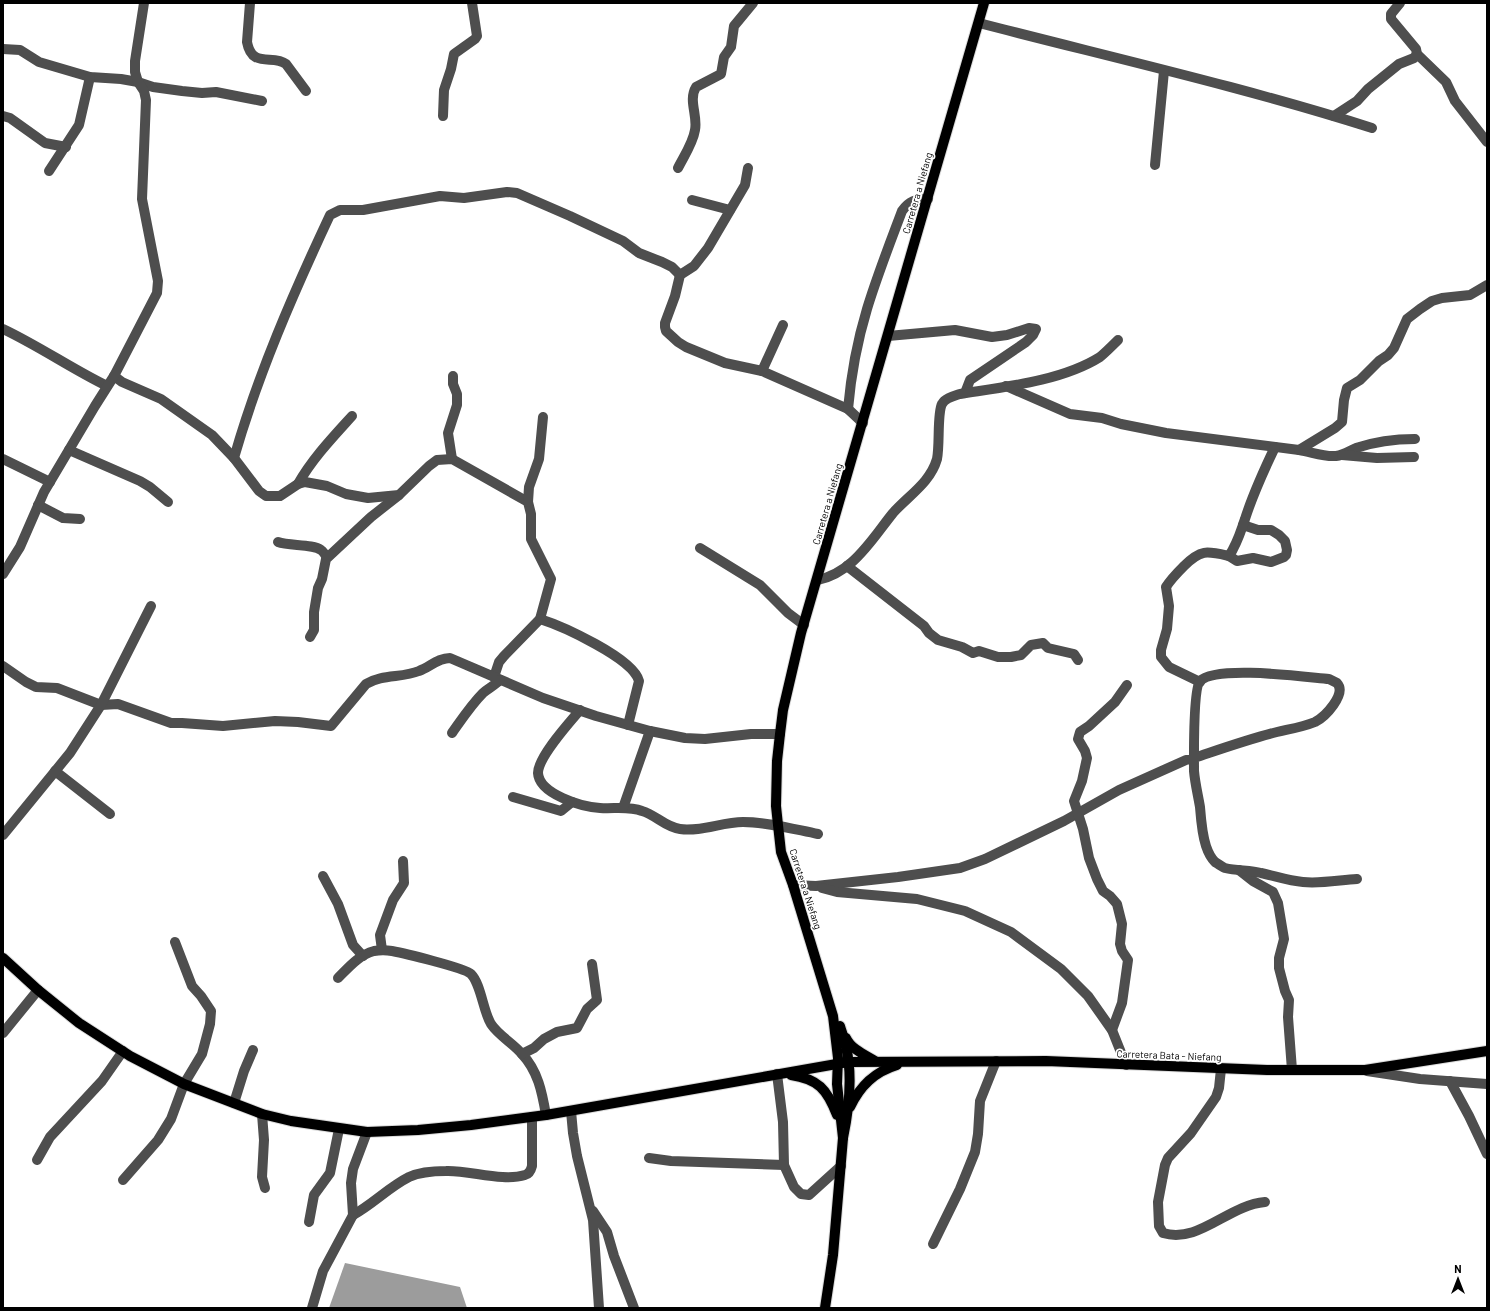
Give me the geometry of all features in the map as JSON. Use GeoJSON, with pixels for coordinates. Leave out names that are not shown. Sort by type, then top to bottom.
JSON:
{"type":"FeatureCollection","features":[{"type":"Feature","properties":{"kind":"main road","name":"Carretera a Niefang"},"geometry":{"type":"LineString","coordinates":[[833,1016],[793,885],[781,852],[776,806],[777,761],[783,710],[804,625],[984,3]]}},
{"type":"Feature","properties":{"kind":"main road","name":"Carretera Bata - Niefang"},"geometry":{"type":"LineString","coordinates":[[3,958],[38,990],[79,1023],[123,1051],[184,1084],[262,1114],[292,1121],[367,1132],[418,1130],[471,1125],[546,1115],[843,1063],[996,1061],[1221,1069],[1365,1070],[1487,1052]]}},
{"type":"Feature","properties":{"kind":"main road"},"geometry":{"type":"LineString","coordinates":[[833,1016],[848,1042],[876,1062]]}},
{"type":"Feature","properties":{"kind":"main road"},"geometry":{"type":"LineString","coordinates":[[825,1308],[833,1255],[843,1138],[848,1110],[843,1063],[837,1047],[833,1016]]}},
{"type":"Feature","properties":{"kind":"main road"},"geometry":{"type":"LineString","coordinates":[[840,1026],[846,1047],[837,1084],[843,1138]]}},
{"type":"Feature","properties":{"kind":"main road"},"geometry":{"type":"LineString","coordinates":[[822,1066],[834,1058],[837,1047]]}},
{"type":"Feature","properties":{"kind":"main road"},"geometry":{"type":"LineString","coordinates":[[848,1110],[856,1094],[868,1080],[885,1068],[908,1061]]}},
{"type":"Feature","properties":{"kind":"main road"},"geometry":{"type":"LineString","coordinates":[[780,1074],[806,1077],[816,1083],[826,1094],[835,1109],[841,1126]]}},
{"type":"Feature","properties":{"kind":"street"},"geometry":{"type":"LineString","coordinates":[[3,574],[20,547],[44,492],[114,376],[152,302],[158,287],[142,207],[146,100],[144,91],[138,82],[135,72],[135,61],[144,3]]}},
{"type":"Feature","properties":{"kind":"street"},"geometry":{"type":"LineString","coordinates":[[250,3],[247,42],[248,48],[261,60],[282,61],[286,64],[306,91]]}},
{"type":"Feature","properties":{"kind":"street"},"geometry":{"type":"LineString","coordinates":[[443,116],[444,90],[454,54],[477,36],[472,3]]}},
{"type":"Feature","properties":{"kind":"street"},"geometry":{"type":"LineString","coordinates":[[678,168],[696,129],[693,99],[694,90],[696,87],[720,74],[724,58],[731,47],[734,26],[753,3]]}},
{"type":"Feature","properties":{"kind":"street"},"geometry":{"type":"LineString","coordinates":[[1400,3],[1391,14],[1391,19],[1416,50],[1417,54],[1446,82],[1455,101],[1487,142]]}},
{"type":"Feature","properties":{"kind":"street"},"geometry":{"type":"LineString","coordinates":[[979,23],[1334,116],[1372,128]]}},
{"type":"Feature","properties":{"kind":"street"},"geometry":{"type":"LineString","coordinates":[[3,49],[20,50],[39,62],[90,77],[138,82],[153,87],[202,93],[216,92],[262,101]]}},
{"type":"Feature","properties":{"kind":"street"},"geometry":{"type":"LineString","coordinates":[[1334,116],[1357,101],[1368,89],[1398,64],[1414,58],[1417,54]]}},
{"type":"Feature","properties":{"kind":"street"},"geometry":{"type":"LineString","coordinates":[[1154,165],[1164,71]]}},
{"type":"Feature","properties":{"kind":"street"},"geometry":{"type":"LineString","coordinates":[[49,171],[79,125],[90,77]]}},
{"type":"Feature","properties":{"kind":"street"},"geometry":{"type":"LineString","coordinates":[[3,116],[10,118],[45,143],[66,147]]}},
{"type":"Feature","properties":{"kind":"street"},"geometry":{"type":"LineString","coordinates":[[748,168],[745,185],[708,248],[694,266],[680,275],[673,302],[665,323],[666,331],[682,344],[713,359],[762,371],[848,409],[863,423]]}},
{"type":"Feature","properties":{"kind":"street"},"geometry":{"type":"LineString","coordinates":[[234,458],[242,427],[263,369],[297,286],[330,215],[340,210],[363,210],[440,196],[464,198],[507,192],[517,193],[610,235],[638,253],[662,262],[680,275]]}},
{"type":"Feature","properties":{"kind":"street"},"geometry":{"type":"LineString","coordinates":[[848,409],[856,352],[867,310],[902,211],[907,203],[928,199]]}},
{"type":"Feature","properties":{"kind":"street"},"geometry":{"type":"LineString","coordinates":[[692,200],[730,210]]}},
{"type":"Feature","properties":{"kind":"street"},"geometry":{"type":"LineString","coordinates":[[1299,450],[1335,428],[1342,422],[1344,400],[1347,388],[1360,380],[1379,361],[1388,355],[1394,348],[1407,320],[1432,301],[1470,294],[1487,285]]}},
{"type":"Feature","properties":{"kind":"street"},"geometry":{"type":"LineString","coordinates":[[762,371],[783,325]]}},
{"type":"Feature","properties":{"kind":"street"},"geometry":{"type":"LineString","coordinates":[[888,336],[955,330],[992,337],[1007,335],[1029,328],[1036,329],[1033,335],[1026,342],[970,380],[965,393]]}},
{"type":"Feature","properties":{"kind":"street"},"geometry":{"type":"LineString","coordinates":[[3,329],[26,340],[85,375],[107,386]]}},
{"type":"Feature","properties":{"kind":"street"},"geometry":{"type":"LineString","coordinates":[[818,580],[831,577],[853,562],[894,512],[919,489],[930,475],[937,459],[942,404],[949,398],[965,393],[1039,380],[1076,369],[1100,356],[1118,340]]}},
{"type":"Feature","properties":{"kind":"street"},"geometry":{"type":"LineString","coordinates":[[114,376],[122,382],[161,399],[212,435],[234,458],[259,491],[266,496],[280,496],[298,484],[305,482],[327,486],[346,494],[368,498],[399,495]]}},
{"type":"Feature","properties":{"kind":"street"},"geometry":{"type":"LineString","coordinates":[[452,459],[448,433],[457,405],[457,394],[453,384],[453,376]]}},
{"type":"Feature","properties":{"kind":"street"},"geometry":{"type":"LineString","coordinates":[[1006,386],[1070,414],[1102,418],[1128,426],[1166,433],[1299,450],[1320,456],[1342,455],[1377,458],[1414,457]]}},
{"type":"Feature","properties":{"kind":"street"},"geometry":{"type":"LineString","coordinates":[[298,484],[304,473],[328,442],[352,416]]}},
{"type":"Feature","properties":{"kind":"street"},"geometry":{"type":"LineString","coordinates":[[452,733],[484,692],[496,685],[499,662],[540,619],[551,580],[531,540],[531,514],[528,502],[529,487],[539,459],[544,417]]}},
{"type":"Feature","properties":{"kind":"street"},"geometry":{"type":"LineString","coordinates":[[1342,455],[1355,449],[1377,444],[1402,439],[1415,439]]}},
{"type":"Feature","properties":{"kind":"street"},"geometry":{"type":"LineString","coordinates":[[1229,556],[1239,539],[1258,483],[1276,447]]}},
{"type":"Feature","properties":{"kind":"street"},"geometry":{"type":"LineString","coordinates":[[69,450],[140,481],[168,502]]}},
{"type":"Feature","properties":{"kind":"street"},"geometry":{"type":"LineString","coordinates":[[3,459],[50,482]]}},
{"type":"Feature","properties":{"kind":"street"},"geometry":{"type":"LineString","coordinates":[[310,637],[314,630],[314,612],[318,588],[322,579],[325,560],[327,557],[437,460],[452,459],[528,502]]}},
{"type":"Feature","properties":{"kind":"street"},"geometry":{"type":"LineString","coordinates":[[38,505],[63,518],[80,519]]}},
{"type":"Feature","properties":{"kind":"street"},"geometry":{"type":"LineString","coordinates":[[1200,682],[1169,667],[1161,657],[1161,650],[1167,629],[1169,606],[1166,588],[1191,558],[1199,554],[1213,552],[1229,556],[1237,561],[1253,558],[1271,562],[1284,558],[1286,555],[1285,541],[1278,535],[1271,530],[1258,530],[1243,525]]}},
{"type":"Feature","properties":{"kind":"street"},"geometry":{"type":"LineString","coordinates":[[278,542],[286,545],[314,547],[320,549],[327,557]]}},
{"type":"Feature","properties":{"kind":"street"},"geometry":{"type":"LineString","coordinates":[[700,548],[760,585],[788,613],[804,625]]}},
{"type":"Feature","properties":{"kind":"street"},"geometry":{"type":"LineString","coordinates":[[847,566],[924,626],[938,640],[962,647],[973,653],[979,651],[998,657],[1021,655],[1031,645],[1043,643],[1048,648],[1074,654],[1078,660]]}},
{"type":"Feature","properties":{"kind":"street"},"geometry":{"type":"LineString","coordinates":[[3,835],[70,753],[101,705],[151,606]]}},
{"type":"Feature","properties":{"kind":"street"},"geometry":{"type":"LineString","coordinates":[[540,619],[567,629],[620,658],[631,668],[638,677],[639,681],[628,725]]}},
{"type":"Feature","properties":{"kind":"street"},"geometry":{"type":"LineString","coordinates":[[3,666],[36,687],[57,688],[101,705],[118,704],[171,723],[223,726],[275,721],[331,726],[366,684],[372,680],[419,671],[444,658],[450,658],[543,698],[650,731],[685,738],[705,739],[751,734],[780,734]]}},
{"type":"Feature","properties":{"kind":"street"},"geometry":{"type":"LineString","coordinates":[[793,885],[816,886],[898,877],[960,868],[985,859],[1064,821],[1119,790],[1194,758],[1276,732],[1301,727],[1316,721],[1326,715],[1339,696],[1340,690],[1337,683],[1329,679],[1253,673],[1230,673],[1213,675],[1200,682],[1196,691],[1194,758],[1194,772],[1206,846],[1210,855],[1215,862],[1224,868],[1304,882],[1357,879]]}},
{"type":"Feature","properties":{"kind":"street"},"geometry":{"type":"LineString","coordinates":[[1112,1030],[1122,1003],[1128,960],[1122,951],[1120,944],[1122,924],[1117,904],[1103,891],[1097,879],[1089,858],[1083,829],[1074,801],[1082,781],[1087,758],[1078,739],[1080,732],[1116,702],[1127,685]]}},
{"type":"Feature","properties":{"kind":"street"},"geometry":{"type":"LineString","coordinates":[[580,710],[546,753],[540,763],[538,772],[540,780],[549,791],[572,802],[598,808],[623,808],[643,811],[667,826],[680,829],[694,830],[728,823],[744,822],[778,825],[818,834]]}},
{"type":"Feature","properties":{"kind":"street"},"geometry":{"type":"LineString","coordinates":[[623,808],[650,731]]}},
{"type":"Feature","properties":{"kind":"street"},"geometry":{"type":"LineString","coordinates":[[55,771],[110,814]]}},
{"type":"Feature","properties":{"kind":"street"},"geometry":{"type":"LineString","coordinates":[[513,797],[561,811],[572,802]]}},
{"type":"Feature","properties":{"kind":"street"},"geometry":{"type":"LineString","coordinates":[[382,950],[380,935],[392,900],[404,883],[403,861]]}},
{"type":"Feature","properties":{"kind":"street"},"geometry":{"type":"LineString","coordinates":[[1239,870],[1253,881],[1273,892],[1278,903],[1284,939],[1279,958],[1279,968],[1289,1000],[1288,1017],[1292,1070]]}},
{"type":"Feature","properties":{"kind":"street"},"geometry":{"type":"LineString","coordinates":[[323,876],[338,904],[354,945],[363,956]]}},
{"type":"Feature","properties":{"kind":"street"},"geometry":{"type":"LineString","coordinates":[[816,886],[837,892],[917,899],[965,911],[1011,932],[1061,969],[1088,996],[1112,1030],[1126,1065]]}},
{"type":"Feature","properties":{"kind":"street"},"geometry":{"type":"LineString","coordinates":[[123,1180],[158,1140],[170,1119],[184,1084],[202,1054],[210,1024],[211,1011],[192,986],[175,942]]}},
{"type":"Feature","properties":{"kind":"street"},"geometry":{"type":"LineString","coordinates":[[338,978],[352,963],[363,956],[382,950],[447,965],[470,972],[475,978],[483,1006],[492,1025],[522,1054],[538,1079],[546,1115]]}},
{"type":"Feature","properties":{"kind":"street"},"geometry":{"type":"LineString","coordinates":[[522,1054],[534,1048],[544,1039],[557,1032],[576,1028],[587,1009],[596,1000],[592,964]]}},
{"type":"Feature","properties":{"kind":"street"},"geometry":{"type":"LineString","coordinates":[[3,1033],[38,990]]}},
{"type":"Feature","properties":{"kind":"street"},"geometry":{"type":"LineString","coordinates":[[234,1104],[252,1050]]}},
{"type":"Feature","properties":{"kind":"street"},"geometry":{"type":"LineString","coordinates":[[37,1160],[50,1137],[102,1081],[123,1051]]}},
{"type":"Feature","properties":{"kind":"street"},"geometry":{"type":"LineString","coordinates":[[933,1244],[960,1189],[975,1152],[978,1134],[980,1101],[996,1061]]}},
{"type":"Feature","properties":{"kind":"street"},"geometry":{"type":"LineString","coordinates":[[1221,1069],[1219,1088],[1216,1096],[1191,1133],[1168,1158],[1165,1165],[1158,1202],[1159,1226],[1163,1233],[1171,1235],[1192,1233],[1244,1206],[1265,1202]]}},
{"type":"Feature","properties":{"kind":"street"},"geometry":{"type":"LineString","coordinates":[[1365,1070],[1420,1079],[1487,1084]]}},
{"type":"Feature","properties":{"kind":"street"},"geometry":{"type":"LineString","coordinates":[[780,1074],[784,1165],[794,1187],[801,1194],[809,1195],[841,1166]]}},
{"type":"Feature","properties":{"kind":"street"},"geometry":{"type":"LineString","coordinates":[[1450,1081],[1487,1154]]}},
{"type":"Feature","properties":{"kind":"street"},"geometry":{"type":"LineString","coordinates":[[571,1110],[577,1156],[591,1208],[594,1228],[599,1308]]}},
{"type":"Feature","properties":{"kind":"street"},"geometry":{"type":"LineString","coordinates":[[262,1114],[264,1140],[262,1177],[265,1188]]}},
{"type":"Feature","properties":{"kind":"street"},"geometry":{"type":"LineString","coordinates":[[312,1308],[323,1271],[354,1215],[367,1208],[392,1188],[410,1177],[425,1173],[446,1171],[497,1176],[526,1175],[531,1171],[532,1166],[532,1117]]}},
{"type":"Feature","properties":{"kind":"street"},"geometry":{"type":"LineString","coordinates":[[309,1222],[314,1195],[330,1173],[339,1128]]}},
{"type":"Feature","properties":{"kind":"street"},"geometry":{"type":"LineString","coordinates":[[354,1215],[351,1183],[354,1169],[367,1132]]}},
{"type":"Feature","properties":{"kind":"street"},"geometry":{"type":"LineString","coordinates":[[649,1158],[671,1161],[784,1165]]}},
{"type":"Feature","properties":{"kind":"street"},"geometry":{"type":"LineString","coordinates":[[591,1208],[607,1232],[614,1256],[634,1308]]}},
{"type":"Feature","properties":{"kind":"shaded area"},"geometry":{"type":"Polygon","coordinates":[[[345,1263],[460,1287],[467,1308],[329,1308],[345,1263]]]}}]}
